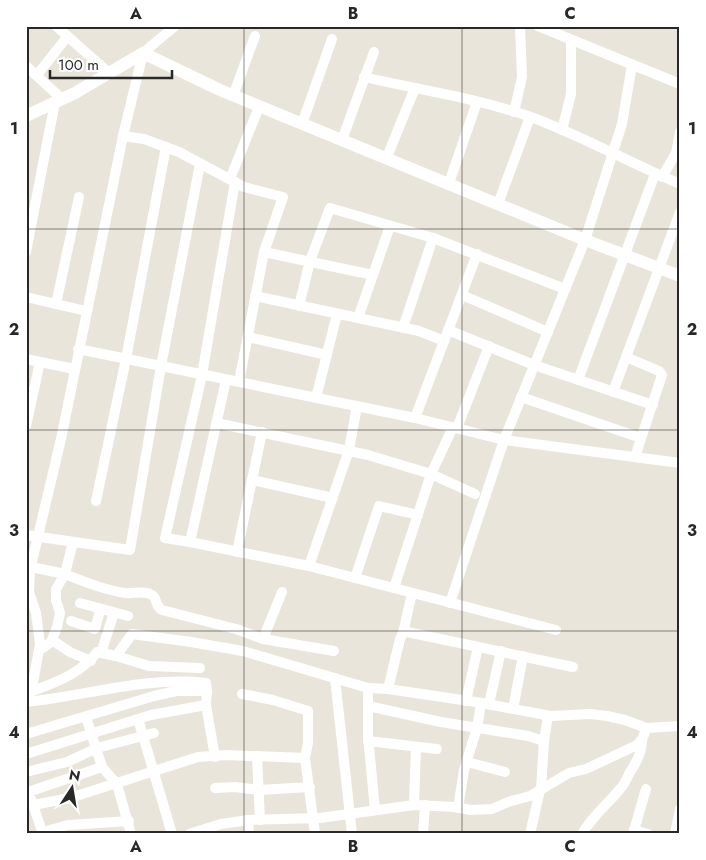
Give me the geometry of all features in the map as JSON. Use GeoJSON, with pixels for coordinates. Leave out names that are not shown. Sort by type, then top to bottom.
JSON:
{"type":"FeatureCollection","features":[{"type":"Feature","properties":{"kind":"street"},"geometry":{"type":"LineString","coordinates":[[56,26],[110,73]]}},
{"type":"Feature","properties":{"kind":"street"},"geometry":{"type":"LineString","coordinates":[[26,116],[110,73],[144,53],[175,26]]}},
{"type":"Feature","properties":{"kind":"street"},"geometry":{"type":"LineString","coordinates":[[514,112],[522,77],[520,26]]}},
{"type":"Feature","properties":{"kind":"street"},"geometry":{"type":"LineString","coordinates":[[538,26],[680,84]]}},
{"type":"Feature","properties":{"kind":"street"},"geometry":{"type":"LineString","coordinates":[[37,75],[67,36]]}},
{"type":"Feature","properties":{"kind":"street"},"geometry":{"type":"LineString","coordinates":[[233,96],[255,36]]}},
{"type":"Feature","properties":{"kind":"street"},"geometry":{"type":"LineString","coordinates":[[302,124],[332,39]]}},
{"type":"Feature","properties":{"kind":"street"},"geometry":{"type":"LineString","coordinates":[[562,130],[571,94],[571,40]]}},
{"type":"Feature","properties":{"kind":"street"},"geometry":{"type":"LineString","coordinates":[[342,140],[374,52]]}},
{"type":"Feature","properties":{"kind":"street"},"geometry":{"type":"LineString","coordinates":[[144,53],[181,73],[233,96],[585,240],[680,276]]}},
{"type":"Feature","properties":{"kind":"street"},"geometry":{"type":"LineString","coordinates":[[26,696],[32,688],[40,650],[40,636],[29,592],[32,536],[61,439],[123,136],[144,53]]}},
{"type":"Feature","properties":{"kind":"street"},"geometry":{"type":"LineString","coordinates":[[450,603],[504,440],[585,240],[624,115],[632,65]]}},
{"type":"Feature","properties":{"kind":"street"},"geometry":{"type":"LineString","coordinates":[[26,66],[37,75],[59,100]]}},
{"type":"Feature","properties":{"kind":"street"},"geometry":{"type":"LineString","coordinates":[[364,77],[477,102],[530,117],[680,184]]}},
{"type":"Feature","properties":{"kind":"street"},"geometry":{"type":"LineString","coordinates":[[387,158],[415,88]]}},
{"type":"Feature","properties":{"kind":"street"},"geometry":{"type":"LineString","coordinates":[[26,252],[59,100]]}},
{"type":"Feature","properties":{"kind":"street"},"geometry":{"type":"LineString","coordinates":[[449,183],[477,102]]}},
{"type":"Feature","properties":{"kind":"street"},"geometry":{"type":"LineString","coordinates":[[259,106],[233,180],[202,375],[166,538],[309,566],[556,630]]}},
{"type":"Feature","properties":{"kind":"street"},"geometry":{"type":"LineString","coordinates":[[498,204],[530,117]]}},
{"type":"Feature","properties":{"kind":"street"},"geometry":{"type":"LineString","coordinates":[[578,380],[625,254],[659,175],[676,153],[680,132]]}},
{"type":"Feature","properties":{"kind":"street"},"geometry":{"type":"LineString","coordinates":[[123,136],[144,139],[166,147],[244,186],[283,197],[264,252],[239,382]]}},
{"type":"Feature","properties":{"kind":"street"},"geometry":{"type":"LineString","coordinates":[[96,501],[126,359],[166,147]]}},
{"type":"Feature","properties":{"kind":"street"},"geometry":{"type":"LineString","coordinates":[[32,536],[130,550],[161,366],[200,164]]}},
{"type":"Feature","properties":{"kind":"street"},"geometry":{"type":"LineString","coordinates":[[56,304],[79,197]]}},
{"type":"Feature","properties":{"kind":"street"},"geometry":{"type":"LineString","coordinates":[[300,306],[310,261],[330,208],[433,238],[565,289]]}},
{"type":"Feature","properties":{"kind":"street"},"geometry":{"type":"LineString","coordinates":[[613,392],[680,212]]}},
{"type":"Feature","properties":{"kind":"street"},"geometry":{"type":"LineString","coordinates":[[358,318],[390,226]]}},
{"type":"Feature","properties":{"kind":"street"},"geometry":{"type":"LineString","coordinates":[[403,328],[433,238]]}},
{"type":"Feature","properties":{"kind":"street"},"geometry":{"type":"LineString","coordinates":[[264,252],[373,274]]}},
{"type":"Feature","properties":{"kind":"street"},"geometry":{"type":"LineString","coordinates":[[415,418],[477,254]]}},
{"type":"Feature","properties":{"kind":"street"},"geometry":{"type":"LineString","coordinates":[[462,295],[548,332]]}},
{"type":"Feature","properties":{"kind":"street"},"geometry":{"type":"LineString","coordinates":[[255,296],[403,328],[444,341]]}},
{"type":"Feature","properties":{"kind":"street"},"geometry":{"type":"LineString","coordinates":[[26,297],[86,311]]}},
{"type":"Feature","properties":{"kind":"street"},"geometry":{"type":"LineString","coordinates":[[316,398],[337,314]]}},
{"type":"Feature","properties":{"kind":"street"},"geometry":{"type":"LineString","coordinates":[[448,330],[534,365],[653,406]]}},
{"type":"Feature","properties":{"kind":"street"},"geometry":{"type":"LineString","coordinates":[[248,337],[326,355]]}},
{"type":"Feature","properties":{"kind":"street"},"geometry":{"type":"LineString","coordinates":[[394,588],[431,474],[455,427],[488,346]]}},
{"type":"Feature","properties":{"kind":"street"},"geometry":{"type":"LineString","coordinates":[[78,349],[415,418],[504,440],[680,463]]}},
{"type":"Feature","properties":{"kind":"street"},"geometry":{"type":"LineString","coordinates":[[626,357],[662,374],[653,406],[634,457]]}},
{"type":"Feature","properties":{"kind":"street"},"geometry":{"type":"LineString","coordinates":[[26,359],[74,369]]}},
{"type":"Feature","properties":{"kind":"street"},"geometry":{"type":"LineString","coordinates":[[26,426],[40,362]]}},
{"type":"Feature","properties":{"kind":"street"},"geometry":{"type":"LineString","coordinates":[[190,542],[226,380]]}},
{"type":"Feature","properties":{"kind":"street"},"geometry":{"type":"LineString","coordinates":[[522,397],[641,438]]}},
{"type":"Feature","properties":{"kind":"street"},"geometry":{"type":"LineString","coordinates":[[309,566],[348,450],[357,406]]}},
{"type":"Feature","properties":{"kind":"street"},"geometry":{"type":"LineString","coordinates":[[216,423],[348,450],[431,474],[475,494]]}},
{"type":"Feature","properties":{"kind":"street"},"geometry":{"type":"LineString","coordinates":[[237,552],[262,432]]}},
{"type":"Feature","properties":{"kind":"street"},"geometry":{"type":"LineString","coordinates":[[252,480],[333,498]]}},
{"type":"Feature","properties":{"kind":"street"},"geometry":{"type":"LineString","coordinates":[[355,578],[379,506],[418,515]]}},
{"type":"Feature","properties":{"kind":"street"},"geometry":{"type":"LineString","coordinates":[[40,650],[52,640],[60,613],[56,600],[56,589],[65,574],[73,542]]}},
{"type":"Feature","properties":{"kind":"street"},"geometry":{"type":"LineString","coordinates":[[31,567],[65,574],[126,593],[153,595],[157,606],[162,610],[263,639],[334,651]]}},
{"type":"Feature","properties":{"kind":"street"},"geometry":{"type":"LineString","coordinates":[[263,639],[282,592]]}},
{"type":"Feature","properties":{"kind":"street"},"geometry":{"type":"LineString","coordinates":[[388,689],[412,593]]}},
{"type":"Feature","properties":{"kind":"street"},"geometry":{"type":"LineString","coordinates":[[80,603],[100,610],[128,616]]}},
{"type":"Feature","properties":{"kind":"street"},"geometry":{"type":"LineString","coordinates":[[70,621],[95,629],[100,610]]}},
{"type":"Feature","properties":{"kind":"street"},"geometry":{"type":"LineString","coordinates":[[101,653],[114,613]]}},
{"type":"Feature","properties":{"kind":"street"},"geometry":{"type":"LineString","coordinates":[[403,633],[410,632],[573,667]]}},
{"type":"Feature","properties":{"kind":"street"},"geometry":{"type":"LineString","coordinates":[[116,656],[132,634],[243,651],[368,688],[388,689],[466,701],[548,716],[590,714],[607,716],[646,728],[680,726]]}},
{"type":"Feature","properties":{"kind":"street"},"geometry":{"type":"LineString","coordinates":[[52,640],[70,652],[91,660]]}},
{"type":"Feature","properties":{"kind":"street"},"geometry":{"type":"LineString","coordinates":[[466,701],[478,647]]}},
{"type":"Feature","properties":{"kind":"street"},"geometry":{"type":"LineString","coordinates":[[26,696],[51,684],[91,660],[97,652],[149,666],[200,668]]}},
{"type":"Feature","properties":{"kind":"street"},"geometry":{"type":"LineString","coordinates":[[458,808],[467,762],[501,652]]}},
{"type":"Feature","properties":{"kind":"street"},"geometry":{"type":"LineString","coordinates":[[513,709],[523,656]]}},
{"type":"Feature","properties":{"kind":"street"},"geometry":{"type":"LineString","coordinates":[[335,678],[352,834]]}},
{"type":"Feature","properties":{"kind":"street"},"geometry":{"type":"LineString","coordinates":[[26,696],[54,699],[118,687],[184,680],[206,682],[206,704],[215,757]]}},
{"type":"Feature","properties":{"kind":"street"},"geometry":{"type":"LineString","coordinates":[[368,688],[368,741],[375,810]]}},
{"type":"Feature","properties":{"kind":"street"},"geometry":{"type":"LineString","coordinates":[[26,734],[169,692],[207,691]]}},
{"type":"Feature","properties":{"kind":"street"},"geometry":{"type":"LineString","coordinates":[[242,694],[273,700],[308,711],[308,743],[305,758],[315,834]]}},
{"type":"Feature","properties":{"kind":"street"},"geometry":{"type":"LineString","coordinates":[[26,754],[151,715],[206,704]]}},
{"type":"Feature","properties":{"kind":"street"},"geometry":{"type":"LineString","coordinates":[[368,706],[477,728],[528,736],[544,741]]}},
{"type":"Feature","properties":{"kind":"street"},"geometry":{"type":"LineString","coordinates":[[530,834],[540,790],[548,716]]}},
{"type":"Feature","properties":{"kind":"street"},"geometry":{"type":"LineString","coordinates":[[86,717],[102,767],[117,784],[129,821],[131,834]]}},
{"type":"Feature","properties":{"kind":"street"},"geometry":{"type":"LineString","coordinates":[[138,719],[172,834]]}},
{"type":"Feature","properties":{"kind":"street"},"geometry":{"type":"LineString","coordinates":[[582,834],[597,812],[622,788],[638,760],[646,728]]}},
{"type":"Feature","properties":{"kind":"street"},"geometry":{"type":"LineString","coordinates":[[26,772],[67,762],[97,748],[154,733]]}},
{"type":"Feature","properties":{"kind":"street"},"geometry":{"type":"LineString","coordinates":[[189,834],[221,829],[248,820],[314,818],[414,805],[471,810],[492,809],[530,796],[569,773],[586,769],[635,746],[642,740]]}},
{"type":"Feature","properties":{"kind":"street"},"geometry":{"type":"LineString","coordinates":[[368,741],[437,749]]}},
{"type":"Feature","properties":{"kind":"street"},"geometry":{"type":"LineString","coordinates":[[414,805],[416,747]]}},
{"type":"Feature","properties":{"kind":"street"},"geometry":{"type":"LineString","coordinates":[[32,804],[70,798],[198,758],[226,755],[305,758]]}},
{"type":"Feature","properties":{"kind":"street"},"geometry":{"type":"LineString","coordinates":[[257,756],[260,820]]}},
{"type":"Feature","properties":{"kind":"street"},"geometry":{"type":"LineString","coordinates":[[467,762],[505,772]]}},
{"type":"Feature","properties":{"kind":"street"},"geometry":{"type":"LineString","coordinates":[[102,767],[27,789],[32,804],[31,815],[43,833],[68,825],[129,821]]}},
{"type":"Feature","properties":{"kind":"street"},"geometry":{"type":"LineString","coordinates":[[214,788],[235,787],[259,790],[310,787]]}},
{"type":"Feature","properties":{"kind":"street"},"geometry":{"type":"LineString","coordinates":[[646,789],[633,832],[648,834]]}},
{"type":"Feature","properties":{"kind":"street"},"geometry":{"type":"LineString","coordinates":[[423,834],[424,805]]}},
{"type":"Feature","properties":{"kind":"street"},"geometry":{"type":"LineString","coordinates":[[675,834],[680,809]]}},
{"type":"Feature","properties":{"kind":"street"},"geometry":{"type":"LineString","coordinates":[[248,820],[249,834]]}}]}
